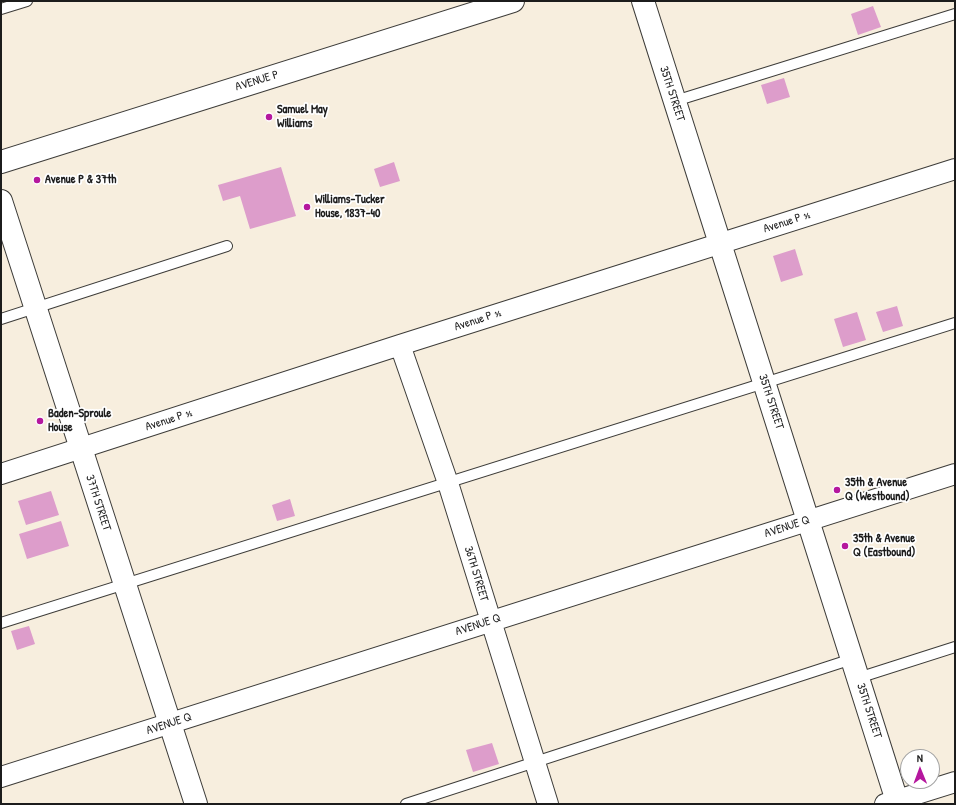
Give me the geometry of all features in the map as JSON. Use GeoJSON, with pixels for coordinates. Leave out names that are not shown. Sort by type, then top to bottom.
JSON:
{"type":"FeatureCollection","features":[{"type":"Feature","properties":{"kind":"main road","name":"AVENUE P"},"geometry":{"type":"LineString","coordinates":[[1,162],[513,1]]}},
{"type":"Feature","properties":{"kind":"main road","name":"35TH STREET"},"geometry":{"type":"LineString","coordinates":[[643,1],[855,668],[893,803]]}},
{"type":"Feature","properties":{"kind":"main road","name":"37TH STREET"},"geometry":{"type":"LineString","coordinates":[[1,201],[196,804]]}},
{"type":"Feature","properties":{"kind":"street","name":"Avenue P ½"},"geometry":{"type":"LineString","coordinates":[[1,474],[400,345],[955,169]]}},
{"type":"Feature","properties":{"kind":"street","name":"36TH STREET"},"geometry":{"type":"LineString","coordinates":[[400,345],[448,483],[548,804]]}},
{"type":"Feature","properties":{"kind":"street","name":"AVENUE Q"},"geometry":{"type":"LineString","coordinates":[[1,777],[955,474]]}},
{"type":"Feature","properties":{"kind":"street"},"geometry":{"type":"LineString","coordinates":[[893,803],[955,782]]}},
{"type":"Feature","properties":{"kind":"lane"},"geometry":{"type":"LineString","coordinates":[[1,9],[27,1]]}},
{"type":"Feature","properties":{"kind":"lane"},"geometry":{"type":"LineString","coordinates":[[675,100],[955,14]]}},
{"type":"Feature","properties":{"kind":"lane"},"geometry":{"type":"LineString","coordinates":[[1,318],[227,246]]}},
{"type":"Feature","properties":{"kind":"lane"},"geometry":{"type":"LineString","coordinates":[[1,623],[955,323]]}},
{"type":"Feature","properties":{"kind":"lane"},"geometry":{"type":"LineString","coordinates":[[406,804],[535,763],[855,668],[955,647]]}},
{"type":"Feature","properties":{"kind":"building"},"geometry":{"type":"Polygon","coordinates":[[[873,6],[881,27],[858,35],[851,14],[873,6]]]}},
{"type":"Feature","properties":{"kind":"building"},"geometry":{"type":"Polygon","coordinates":[[[784,78],[790,97],[767,104],[761,85],[784,78]]]}},
{"type":"Feature","properties":{"kind":"building"},"geometry":{"type":"Polygon","coordinates":[[[394,162],[400,181],[380,187],[374,169],[394,162]]]}},
{"type":"Feature","properties":{"kind":"building"},"geometry":{"type":"Polygon","coordinates":[[[281,167],[296,216],[250,229],[240,196],[223,201],[218,185],[281,167]]]}},
{"type":"Feature","properties":{"kind":"building"},"geometry":{"type":"Polygon","coordinates":[[[795,249],[803,275],[781,282],[773,256],[795,249]]]}},
{"type":"Feature","properties":{"kind":"building"},"geometry":{"type":"Polygon","coordinates":[[[897,306],[903,326],[883,332],[876,312],[897,306]]]}},
{"type":"Feature","properties":{"kind":"building"},"geometry":{"type":"Polygon","coordinates":[[[857,312],[866,340],[843,347],[834,319],[857,312]]]}},
{"type":"Feature","properties":{"kind":"building"},"geometry":{"type":"Polygon","coordinates":[[[51,491],[59,515],[26,525],[18,501],[51,491]]]}},
{"type":"Feature","properties":{"kind":"building"},"geometry":{"type":"Polygon","coordinates":[[[290,499],[295,516],[277,521],[272,505],[290,499]]]}},
{"type":"Feature","properties":{"kind":"building"},"geometry":{"type":"Polygon","coordinates":[[[61,521],[69,546],[27,559],[19,534],[61,521]]]}},
{"type":"Feature","properties":{"kind":"building"},"geometry":{"type":"Polygon","coordinates":[[[29,626],[35,644],[17,650],[11,631],[29,626]]]}},
{"type":"Feature","properties":{"kind":"building"},"geometry":{"type":"Polygon","coordinates":[[[492,743],[499,764],[473,772],[466,750],[492,743]]]}},
{"type":"Feature","properties":{"kind":"place","name":"Samuel May Williams"},"geometry":{"type":"Point","coordinates":[269,117]}},
{"type":"Feature","properties":{"kind":"place","name":"Avenue P & 37th"},"geometry":{"type":"Point","coordinates":[37,180]}},
{"type":"Feature","properties":{"kind":"place","name":"Williams-Tucker House, 1837-40"},"geometry":{"type":"Point","coordinates":[307,207]}},
{"type":"Feature","properties":{"kind":"place","name":"Baden-Sproule House"},"geometry":{"type":"Point","coordinates":[40,421]}},
{"type":"Feature","properties":{"kind":"place","name":"35th & Avenue Q (Westbound)"},"geometry":{"type":"Point","coordinates":[837,490]}},
{"type":"Feature","properties":{"kind":"place","name":"35th & Avenue Q (Eastbound)"},"geometry":{"type":"Point","coordinates":[845,546]}}]}
